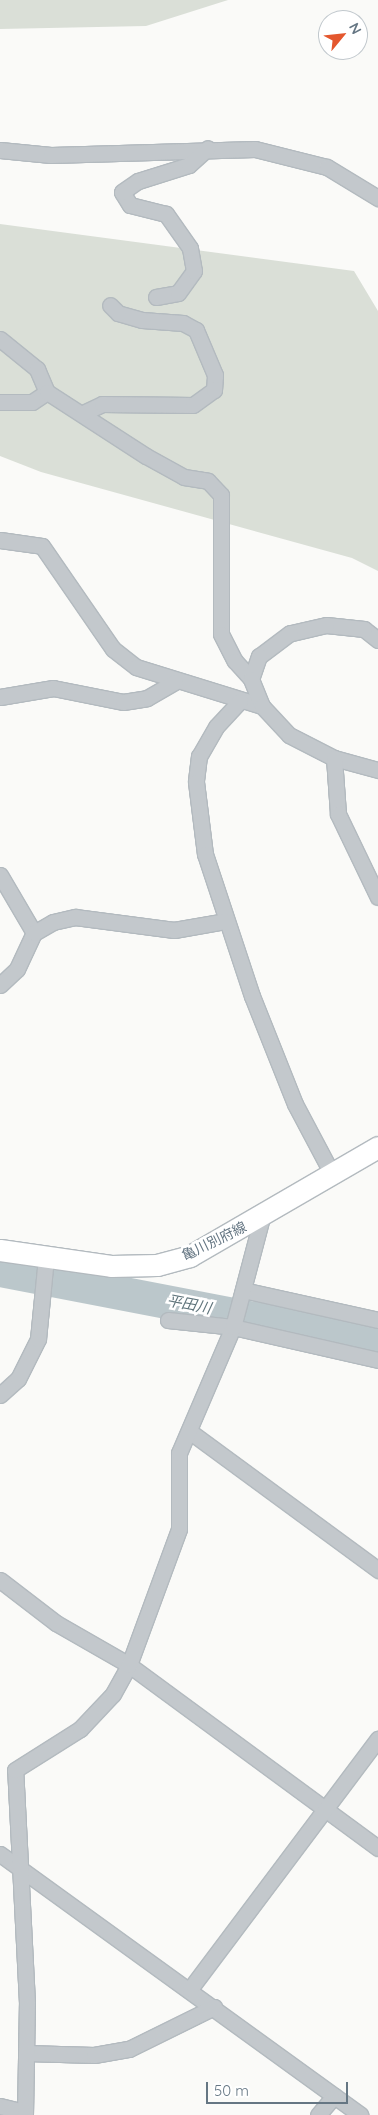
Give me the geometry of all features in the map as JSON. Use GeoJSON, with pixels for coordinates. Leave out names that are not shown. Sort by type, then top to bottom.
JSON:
{"type":"FeatureCollection","features":[{"type":"Feature","properties":{"kind":"main road","name":"亀川別府線"},"geometry":{"type":"LineString","coordinates":[[0,1250],[46,1263],[111,1266],[157,1265],[190,1256],[262,1217],[378,1147]]}},
{"type":"Feature","properties":{"kind":"street"},"geometry":{"type":"LineString","coordinates":[[156,297],[178,293],[194,272],[190,248],[166,214],[130,205],[122,192],[138,181],[189,165],[208,148]]}},
{"type":"Feature","properties":{"kind":"street"},"geometry":{"type":"LineString","coordinates":[[0,150],[51,155],[208,148],[255,149],[326,167],[378,198]]}},
{"type":"Feature","properties":{"kind":"street"},"geometry":{"type":"LineString","coordinates":[[83,412],[102,404],[194,405],[214,390],[215,375],[196,330],[183,323],[142,320],[118,313],[110,305]]}},
{"type":"Feature","properties":{"kind":"street"},"geometry":{"type":"LineString","coordinates":[[0,339],[38,369],[47,392],[83,412],[177,473],[208,481],[221,495],[221,634],[235,661],[251,679],[262,706],[289,735],[334,758],[378,770]]}},
{"type":"Feature","properties":{"kind":"street"},"geometry":{"type":"LineString","coordinates":[[0,402],[32,402],[47,392]]}},
{"type":"Feature","properties":{"kind":"street"},"geometry":{"type":"LineString","coordinates":[[0,540],[42,546],[113,649],[136,667],[175,682],[262,706]]}},
{"type":"Feature","properties":{"kind":"street"},"geometry":{"type":"LineString","coordinates":[[251,679],[259,656],[290,633],[326,624],[364,629],[378,640]]}},
{"type":"Feature","properties":{"kind":"street"},"geometry":{"type":"LineString","coordinates":[[0,697],[52,688],[123,702],[146,698],[175,682]]}},
{"type":"Feature","properties":{"kind":"street"},"geometry":{"type":"LineString","coordinates":[[240,701],[216,727],[199,756],[196,782],[205,854],[226,920],[295,1104],[332,1174]]}},
{"type":"Feature","properties":{"kind":"street"},"geometry":{"type":"LineString","coordinates":[[334,758],[338,814],[378,897]]}},
{"type":"Feature","properties":{"kind":"street"},"geometry":{"type":"LineString","coordinates":[[0,875],[34,933]]}},
{"type":"Feature","properties":{"kind":"street"},"geometry":{"type":"LineString","coordinates":[[0,985],[17,969],[34,933],[53,922],[75,917],[174,930],[226,920]]}},
{"type":"Feature","properties":{"kind":"street"},"geometry":{"type":"LineString","coordinates":[[0,2106],[25,2113],[26,2053],[22,1868],[15,1770],[80,1729],[113,1694],[129,1665],[179,1529],[179,1453],[233,1327],[262,1217]]}},
{"type":"Feature","properties":{"kind":"street"},"geometry":{"type":"LineString","coordinates":[[0,1395],[18,1379],[38,1339],[46,1263]]}},
{"type":"Feature","properties":{"kind":"street"},"geometry":{"type":"LineString","coordinates":[[241,1295],[378,1320]]}},
{"type":"Feature","properties":{"kind":"street"},"geometry":{"type":"LineString","coordinates":[[168,1320],[233,1327],[378,1360]]}},
{"type":"Feature","properties":{"kind":"street"},"geometry":{"type":"LineString","coordinates":[[190,1431],[378,1570]]}},
{"type":"Feature","properties":{"kind":"street"},"geometry":{"type":"LineString","coordinates":[[0,1580],[56,1623],[129,1665],[378,1848]]}},
{"type":"Feature","properties":{"kind":"street"},"geometry":{"type":"LineString","coordinates":[[190,1989],[378,1739]]}},
{"type":"Feature","properties":{"kind":"street"},"geometry":{"type":"LineString","coordinates":[[0,1854],[190,1989],[360,2115]]}},
{"type":"Feature","properties":{"kind":"street"},"geometry":{"type":"LineString","coordinates":[[26,2053],[94,2055],[129,2049],[214,2007]]}},
{"type":"Feature","properties":{"kind":"street"},"geometry":{"type":"LineString","coordinates":[[318,2115],[334,2096]]}},
{"type":"Feature","properties":{"kind":"shaded area"},"geometry":{"type":"Polygon","coordinates":[[[0,0],[228,0],[146,26],[0,29],[0,0]]]}},
{"type":"Feature","properties":{"kind":"shaded area"},"geometry":{"type":"Polygon","coordinates":[[[0,224],[354,271],[378,311],[378,571],[352,558],[41,472],[0,456],[0,224]]]}},
{"type":"Feature","properties":{"kind":"waterway","name":"平田川"},"geometry":{"type":"LineString","coordinates":[[0,1270],[378,1343]]}}]}
